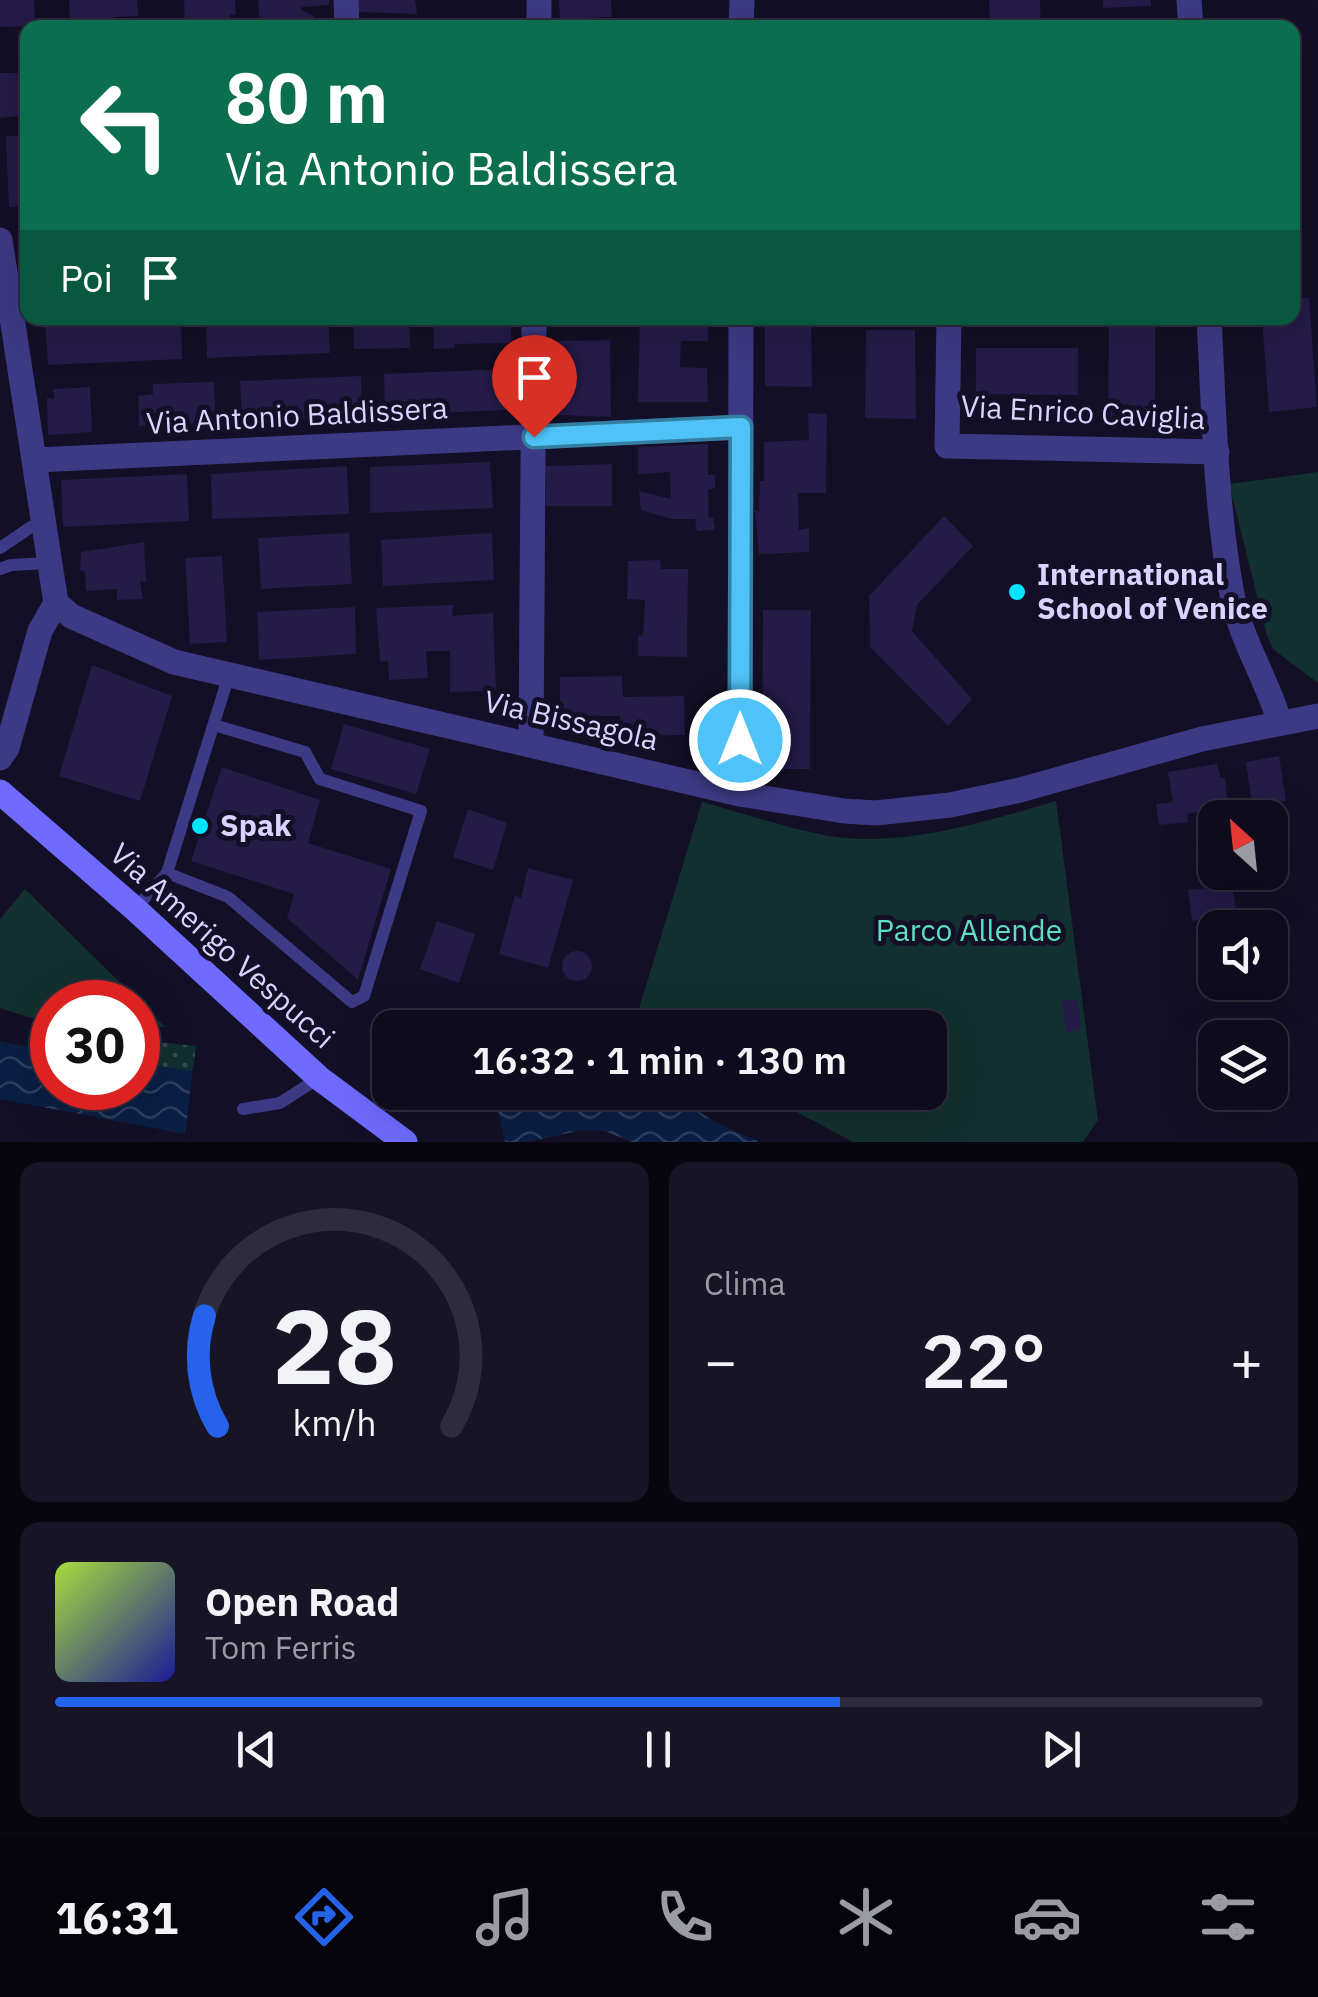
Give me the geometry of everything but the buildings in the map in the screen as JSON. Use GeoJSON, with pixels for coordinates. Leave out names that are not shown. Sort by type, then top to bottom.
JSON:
{"type":"FeatureCollection","features":[{"type":"Feature","properties":{"kind":"main road","name":"Via Amerigo Vespucci"},"geometry":{"type":"LineString","coordinates":[[0,792],[317,1076],[405,1142]]}},
{"type":"Feature","properties":{"kind":"street"},"geometry":{"type":"LineString","coordinates":[[0,240],[18,295]]}},
{"type":"Feature","properties":{"kind":"street"},"geometry":{"type":"LineString","coordinates":[[0,758],[7,748],[40,630],[56,603],[21,325]]}},
{"type":"Feature","properties":{"kind":"street"},"geometry":{"type":"LineString","coordinates":[[531,744],[534,325]]}},
{"type":"Feature","properties":{"kind":"street"},"geometry":{"type":"LineString","coordinates":[[740,794],[741,325]]}},
{"type":"Feature","properties":{"kind":"street","name":"Via Enrico Caviglia"},"geometry":{"type":"LineString","coordinates":[[949,325],[947,446],[1217,452]]}},
{"type":"Feature","properties":{"kind":"street","name":"Via Enrico Caviglia"},"geometry":{"type":"LineString","coordinates":[[1209,325],[1217,452],[1232,595],[1242,634],[1269,686],[1280,723]]}},
{"type":"Feature","properties":{"kind":"street","name":"Via Antonio Baldissera"},"geometry":{"type":"LineString","coordinates":[[36,460],[741,427]]}},
{"type":"Feature","properties":{"kind":"street","name":"Via Bissagola"},"geometry":{"type":"LineString","coordinates":[[56,603],[71,616],[174,662],[740,794],[844,811],[916,810],[1020,790],[1202,739],[1318,716]]}},
{"type":"Feature","properties":{"kind":"lane"},"geometry":{"type":"LineString","coordinates":[[0,548],[31,527],[45,525]]}},
{"type":"Feature","properties":{"kind":"lane"},"geometry":{"type":"LineString","coordinates":[[0,569],[49,563]]}},
{"type":"Feature","properties":{"kind":"lane"},"geometry":{"type":"LineString","coordinates":[[135,910],[166,873],[229,676]]}},
{"type":"Feature","properties":{"kind":"lane"},"geometry":{"type":"LineString","coordinates":[[166,873],[228,897],[352,1002],[364,996],[421,811],[320,779],[305,752],[214,726]]}},
{"type":"Feature","properties":{"kind":"lane"},"geometry":{"type":"LineString","coordinates":[[243,1109],[280,1103],[317,1076]]}},
{"type":"Feature","properties":{"kind":"green space"},"geometry":{"type":"Polygon","coordinates":[[[1318,472],[1318,683],[1274,650],[1267,636],[1229,484],[1318,472]]]}},
{"type":"Feature","properties":{"kind":"green space","name":"Parco Allende"},"geometry":{"type":"Polygon","coordinates":[[[1056,801],[1098,1120],[1083,1142],[853,1142],[793,1110],[947,1110],[947,1010],[639,1010],[702,802],[813,833],[857,839],[915,836],[1056,801]]]}},
{"type":"Feature","properties":{"kind":"green space"},"geometry":{"type":"Polygon","coordinates":[[[25,889],[117,980],[30,980],[30,1018],[0,1008],[0,919],[25,889]]]}},
{"type":"Feature","properties":{"kind":"green space"},"geometry":{"type":"Polygon","coordinates":[[[160,1042],[196,1046],[193,1071],[160,1067],[160,1042]]]}},
{"type":"Feature","properties":{"kind":"water"},"geometry":{"type":"Polygon","coordinates":[[[0,1041],[30,1047],[30,1105],[0,1099],[0,1041]]]}},
{"type":"Feature","properties":{"kind":"water"},"geometry":{"type":"Polygon","coordinates":[[[160,1066],[234,1082],[372,1094],[372,1110],[696,1110],[760,1142],[632,1142],[605,1131],[582,1130],[528,1142],[228,1142],[58,1110],[160,1110],[160,1066]]]}},
{"type":"Feature","properties":{"kind":"pier"},"geometry":{"type":"Polygon","coordinates":[[[193,1065],[235,1078],[372,1089],[372,1110],[498,1110],[505,1142],[217,1142],[185,1138],[193,1065]]]}},
{"type":"Feature","properties":{"kind":"place","name":"International School of Venice"},"geometry":{"type":"Point","coordinates":[1017,592]}},
{"type":"Feature","properties":{"kind":"place","name":"Spak"},"geometry":{"type":"Point","coordinates":[200,826]}},
{"type":"Feature","properties":{"kind":"route"},"geometry":{"type":"LineString","coordinates":[[534,437],[741,427],[740,740]]}}]}
